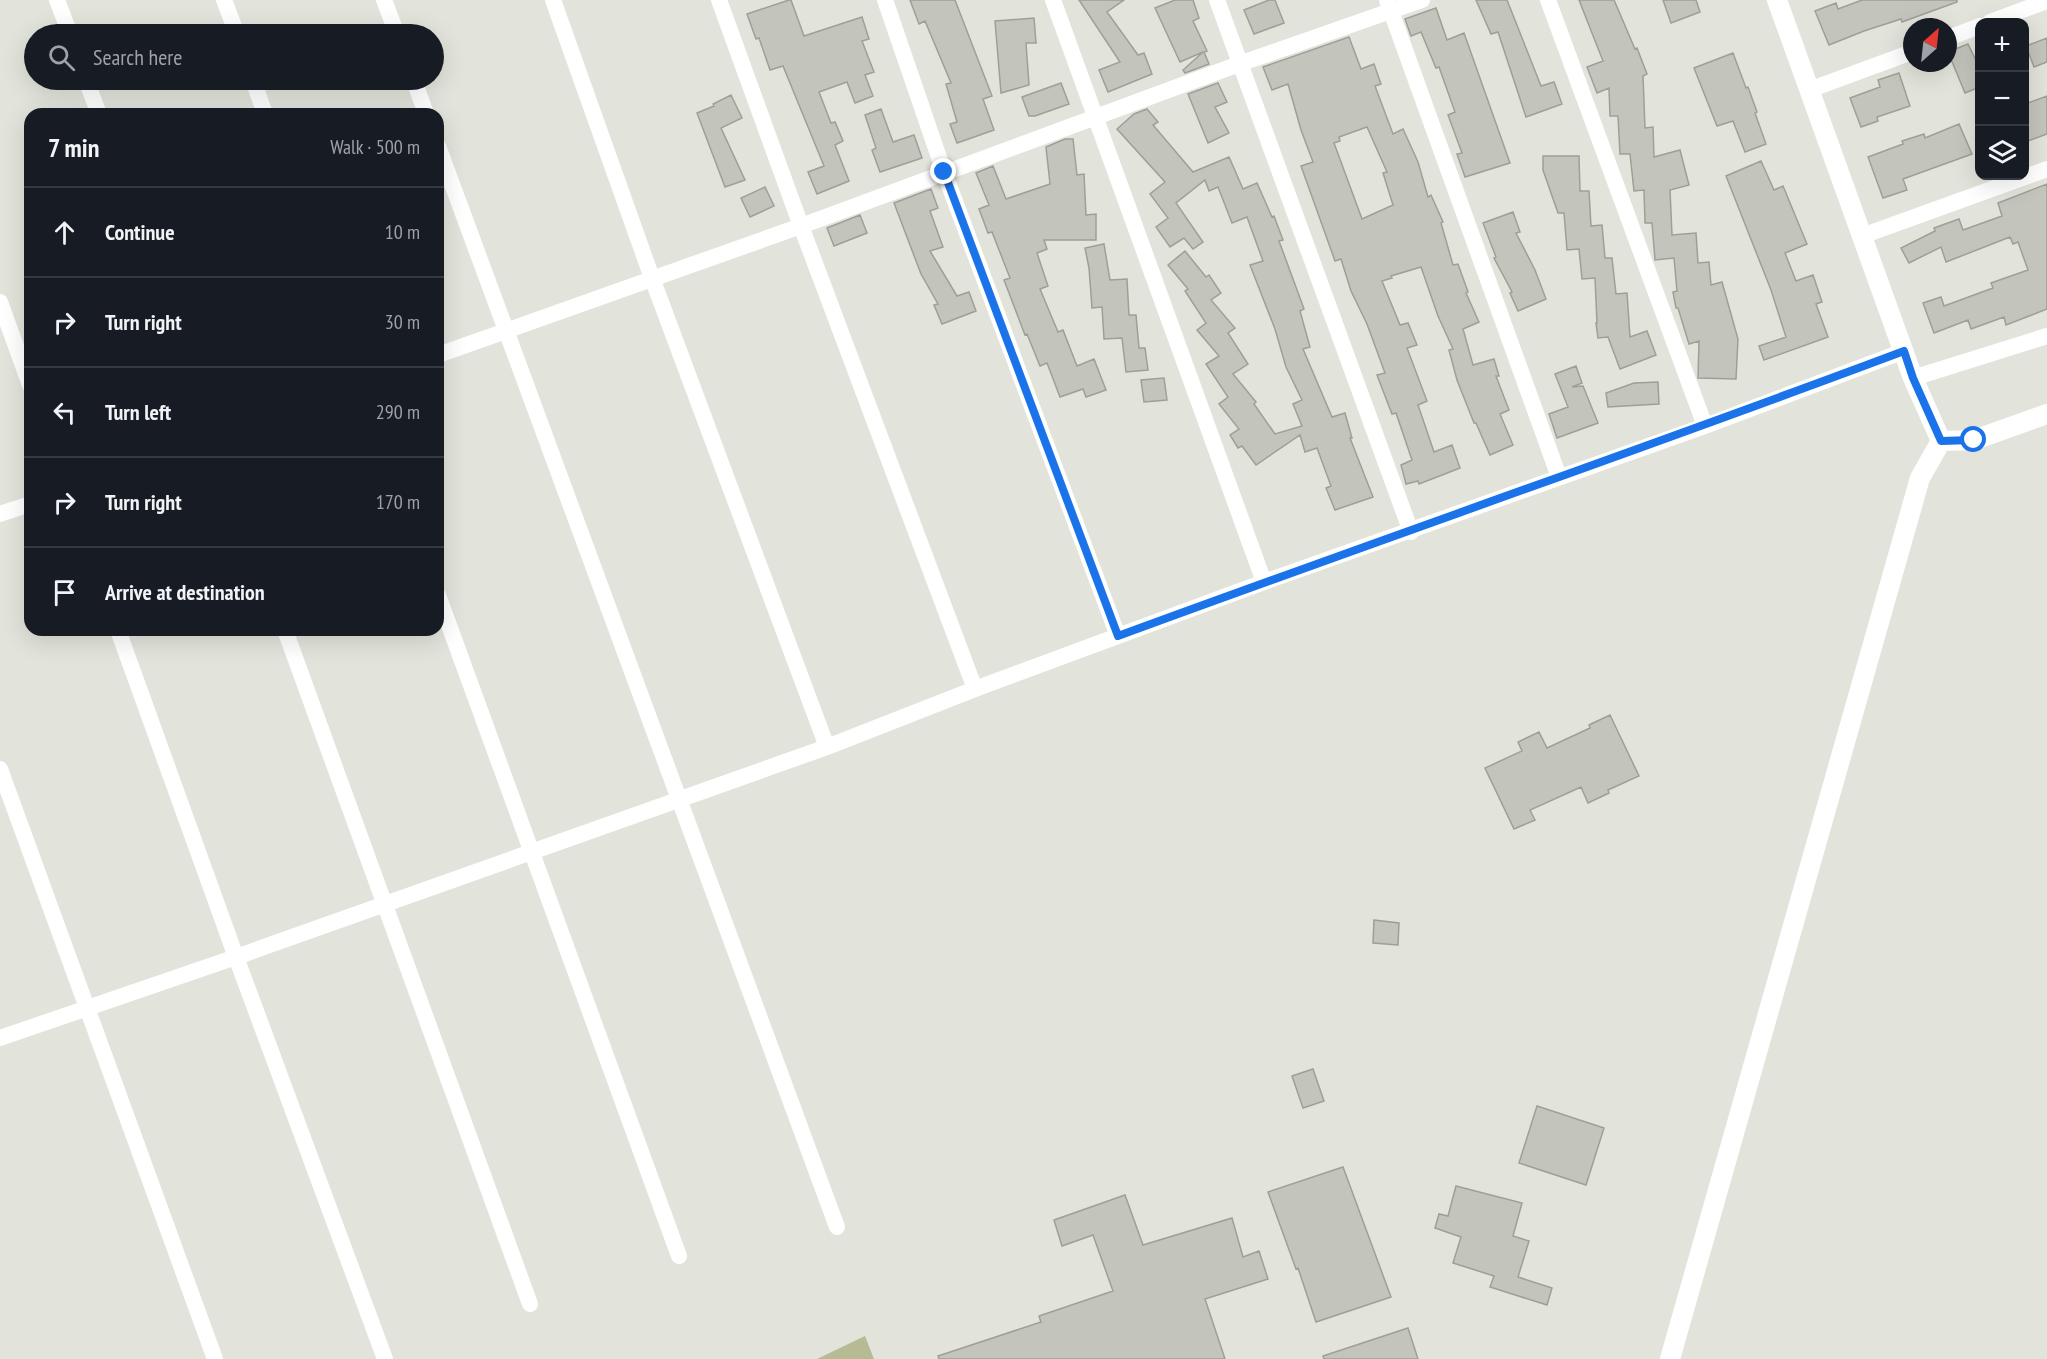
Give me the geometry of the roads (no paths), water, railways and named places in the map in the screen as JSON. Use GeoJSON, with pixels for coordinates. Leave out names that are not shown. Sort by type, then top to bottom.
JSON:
{"type":"FeatureCollection","features":[{"type":"Feature","properties":{"kind":"street"},"geometry":{"type":"LineString","coordinates":[[57,0],[66,24]]}},
{"type":"Feature","properties":{"kind":"street"},"geometry":{"type":"LineString","coordinates":[[224,0],[233,24]]}},
{"type":"Feature","properties":{"kind":"street"},"geometry":{"type":"LineString","coordinates":[[384,0],[393,24]]}},
{"type":"Feature","properties":{"kind":"street"},"geometry":{"type":"LineString","coordinates":[[553,0],[652,278],[827,747]]}},
{"type":"Feature","properties":{"kind":"street"},"geometry":{"type":"LineString","coordinates":[[719,0],[801,226],[975,689]]}},
{"type":"Feature","properties":{"kind":"street"},"geometry":{"type":"LineString","coordinates":[[885,0],[944,172],[1118,636]]}},
{"type":"Feature","properties":{"kind":"street"},"geometry":{"type":"LineString","coordinates":[[1053,0],[1264,582]]}},
{"type":"Feature","properties":{"kind":"street"},"geometry":{"type":"LineString","coordinates":[[1217,0],[1411,532]]}},
{"type":"Feature","properties":{"kind":"street"},"geometry":{"type":"LineString","coordinates":[[444,353],[801,226],[1095,118],[1389,5],[1422,0]]}},
{"type":"Feature","properties":{"kind":"street"},"geometry":{"type":"LineString","coordinates":[[1548,0],[1705,426]]}},
{"type":"Feature","properties":{"kind":"street"},"geometry":{"type":"LineString","coordinates":[[1777,0],[1913,378],[1941,441]]}},
{"type":"Feature","properties":{"kind":"street"},"geometry":{"type":"LineString","coordinates":[[2001,18],[2047,1]]}},
{"type":"Feature","properties":{"kind":"street"},"geometry":{"type":"LineString","coordinates":[[1389,5],[1559,477]]}},
{"type":"Feature","properties":{"kind":"street"},"geometry":{"type":"LineString","coordinates":[[1957,35],[1975,28]]}},
{"type":"Feature","properties":{"kind":"street"},"geometry":{"type":"LineString","coordinates":[[1809,90],[1903,55]]}},
{"type":"Feature","properties":{"kind":"street"},"geometry":{"type":"LineString","coordinates":[[90,90],[97,108]]}},
{"type":"Feature","properties":{"kind":"street"},"geometry":{"type":"LineString","coordinates":[[257,90],[263,108]]}},
{"type":"Feature","properties":{"kind":"street"},"geometry":{"type":"LineString","coordinates":[[418,90],[424,108]]}},
{"type":"Feature","properties":{"kind":"street"},"geometry":{"type":"LineString","coordinates":[[444,162],[837,1227]]}},
{"type":"Feature","properties":{"kind":"street"},"geometry":{"type":"LineString","coordinates":[[1862,236],[2047,169]]}},
{"type":"Feature","properties":{"kind":"street"},"geometry":{"type":"LineString","coordinates":[[0,302],[24,368]]}},
{"type":"Feature","properties":{"kind":"street"},"geometry":{"type":"LineString","coordinates":[[1913,378],[2047,336]]}},
{"type":"Feature","properties":{"kind":"street"},"geometry":{"type":"LineString","coordinates":[[0,1038],[236,957],[827,747],[975,689],[1264,582],[1411,532],[1705,426],[1904,351]]}},
{"type":"Feature","properties":{"kind":"street"},"geometry":{"type":"LineString","coordinates":[[1941,441],[1974,440],[2047,414]]}},
{"type":"Feature","properties":{"kind":"street"},"geometry":{"type":"LineString","coordinates":[[1670,1359],[1920,478],[1941,441]]}},
{"type":"Feature","properties":{"kind":"street"},"geometry":{"type":"LineString","coordinates":[[0,514],[24,506]]}},
{"type":"Feature","properties":{"kind":"street"},"geometry":{"type":"LineString","coordinates":[[444,612],[679,1256]]}},
{"type":"Feature","properties":{"kind":"street"},"geometry":{"type":"LineString","coordinates":[[120,636],[385,1359]]}},
{"type":"Feature","properties":{"kind":"street"},"geometry":{"type":"LineString","coordinates":[[287,636],[530,1304]]}},
{"type":"Feature","properties":{"kind":"street"},"geometry":{"type":"LineString","coordinates":[[0,769],[215,1359]]}}]}
